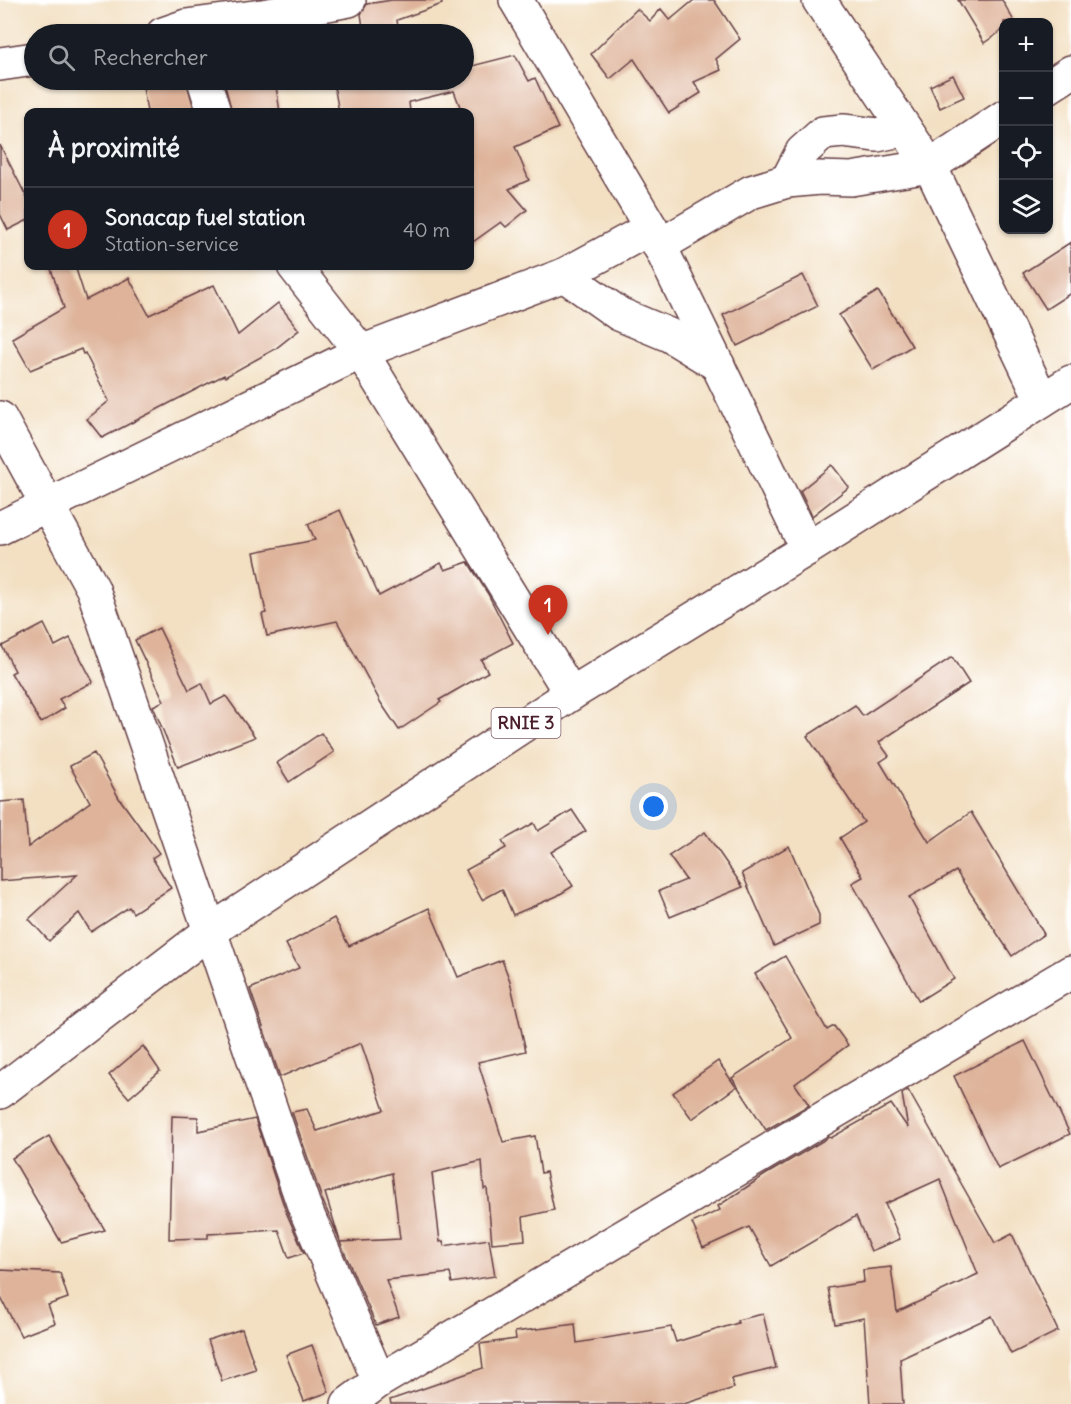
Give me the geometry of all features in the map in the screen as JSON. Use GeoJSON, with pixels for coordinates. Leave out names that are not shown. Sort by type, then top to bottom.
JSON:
{"type":"FeatureCollection","features":[{"type":"Feature","properties":{"kind":"main road"},"geometry":{"type":"LineString","coordinates":[[221,24],[350,0]]}},
{"type":"Feature","properties":{"kind":"main road"},"geometry":{"type":"LineString","coordinates":[[516,0],[655,237],[807,549]]}},
{"type":"Feature","properties":{"kind":"main road"},"geometry":{"type":"LineString","coordinates":[[819,0],[930,166],[1042,400]]}},
{"type":"Feature","properties":{"kind":"main road"},"geometry":{"type":"LineString","coordinates":[[0,64],[24,60]]}},
{"type":"Feature","properties":{"kind":"main road"},"geometry":{"type":"LineString","coordinates":[[1053,84],[1071,72]]}},
{"type":"Feature","properties":{"kind":"main road"},"geometry":{"type":"LineString","coordinates":[[207,90],[213,108]]}},
{"type":"Feature","properties":{"kind":"main road"},"geometry":{"type":"LineString","coordinates":[[0,528],[362,352],[564,275],[655,237],[752,192],[787,181],[820,178],[851,180],[930,166],[999,120]]}},
{"type":"Feature","properties":{"kind":"main road"},"geometry":{"type":"LineString","coordinates":[[787,181],[802,152],[823,133],[843,131],[877,135],[906,129]]}},
{"type":"Feature","properties":{"kind":"main road"},"geometry":{"type":"LineString","coordinates":[[297,270],[362,352],[571,694]]}},
{"type":"Feature","properties":{"kind":"main road"},"geometry":{"type":"LineString","coordinates":[[564,275],[619,314],[669,335],[718,365]]}},
{"type":"Feature","properties":{"kind":"main road","name":"RNIE 3"},"geometry":{"type":"LineString","coordinates":[[0,1092],[209,932],[571,694],[807,549],[1071,382]]}},
{"type":"Feature","properties":{"kind":"main road"},"geometry":{"type":"LineString","coordinates":[[0,418],[93,589],[304,1206],[379,1381]]}},
{"type":"Feature","properties":{"kind":"main road"},"geometry":{"type":"LineString","coordinates":[[348,1404],[379,1381],[1071,972]]}},
{"type":"Feature","properties":{"kind":"building"},"geometry":{"type":"Polygon","coordinates":[[[392,0],[441,0],[442,4],[397,20],[398,24],[362,24],[361,14],[367,4],[392,0]]]}},
{"type":"Feature","properties":{"kind":"building"},"geometry":{"type":"Polygon","coordinates":[[[694,0],[714,0],[740,39],[716,59],[721,70],[694,82],[701,93],[669,113],[634,59],[610,79],[591,54],[637,9],[650,21],[661,9],[670,20],[694,0]]]}},
{"type":"Feature","properties":{"kind":"building"},"geometry":{"type":"Polygon","coordinates":[[[958,0],[1002,0],[1012,18],[999,18],[999,32],[984,43],[958,0]]]}},
{"type":"Feature","properties":{"kind":"building"},"geometry":{"type":"Polygon","coordinates":[[[515,55],[529,81],[535,78],[558,128],[515,147],[529,180],[509,189],[527,210],[506,227],[501,222],[474,241],[474,108],[460,108],[454,91],[409,102],[410,108],[338,108],[335,90],[474,90],[474,65],[515,55]]]}},
{"type":"Feature","properties":{"kind":"building"},"geometry":{"type":"Polygon","coordinates":[[[953,75],[964,97],[940,108],[930,86],[953,75]]]}},
{"type":"Feature","properties":{"kind":"building"},"geometry":{"type":"Polygon","coordinates":[[[144,90],[189,90],[194,108],[146,108],[144,90]]]}},
{"type":"Feature","properties":{"kind":"building"},"geometry":{"type":"Polygon","coordinates":[[[226,90],[277,90],[279,108],[231,108],[226,90]]]}},
{"type":"Feature","properties":{"kind":"building"},"geometry":{"type":"Polygon","coordinates":[[[0,145],[24,192],[24,222],[8,230],[0,214],[0,145]]]}},
{"type":"Feature","properties":{"kind":"building"},"geometry":{"type":"Polygon","coordinates":[[[1071,242],[1071,293],[1046,309],[1023,273],[1071,242]]]}},
{"type":"Feature","properties":{"kind":"building"},"geometry":{"type":"Polygon","coordinates":[[[51,270],[76,270],[86,300],[129,278],[149,315],[214,285],[238,335],[278,303],[299,330],[275,349],[225,377],[224,375],[102,438],[87,419],[109,401],[85,353],[83,354],[81,349],[30,370],[12,338],[64,308],[51,270]]]}},
{"type":"Feature","properties":{"kind":"building"},"geometry":{"type":"Polygon","coordinates":[[[803,275],[818,306],[737,346],[723,315],[803,275]]]}},
{"type":"Feature","properties":{"kind":"building"},"geometry":{"type":"Polygon","coordinates":[[[878,291],[912,346],[873,370],[839,315],[878,291]]]}},
{"type":"Feature","properties":{"kind":"building"},"geometry":{"type":"Polygon","coordinates":[[[832,465],[849,487],[812,516],[800,491],[832,465]]]}},
{"type":"Feature","properties":{"kind":"building"},"geometry":{"type":"Polygon","coordinates":[[[340,510],[379,596],[441,563],[445,570],[468,562],[488,594],[513,643],[481,660],[488,672],[439,700],[441,702],[399,730],[381,703],[337,621],[267,636],[262,614],[266,613],[254,552],[315,540],[308,524],[340,510]]]}},
{"type":"Feature","properties":{"kind":"building"},"geometry":{"type":"Polygon","coordinates":[[[44,624],[55,646],[70,638],[93,682],[59,699],[65,708],[41,723],[11,673],[15,671],[2,646],[44,624]]]}},
{"type":"Feature","properties":{"kind":"building"},"geometry":{"type":"Polygon","coordinates":[[[159,628],[189,690],[202,683],[211,704],[226,696],[255,737],[178,767],[153,706],[164,701],[135,640],[159,628]]]}},
{"type":"Feature","properties":{"kind":"building"},"geometry":{"type":"Polygon","coordinates":[[[952,657],[969,683],[879,742],[889,756],[880,762],[929,842],[971,812],[1044,934],[1012,956],[956,871],[909,897],[954,979],[919,1001],[852,883],[863,877],[840,838],[864,822],[807,736],[855,705],[863,716],[952,657]]]}},
{"type":"Feature","properties":{"kind":"building"},"geometry":{"type":"Polygon","coordinates":[[[321,733],[334,752],[289,782],[277,763],[321,733]]]}},
{"type":"Feature","properties":{"kind":"building"},"geometry":{"type":"Polygon","coordinates":[[[94,753],[119,798],[159,853],[152,858],[171,888],[133,913],[129,907],[91,932],[79,913],[49,941],[29,919],[77,875],[0,881],[0,802],[24,800],[28,847],[90,802],[70,766],[94,753]]]}},
{"type":"Feature","properties":{"kind":"building"},"geometry":{"type":"Polygon","coordinates":[[[572,810],[586,831],[551,852],[573,886],[557,896],[513,915],[502,889],[482,900],[466,870],[506,848],[502,841],[534,823],[538,831],[572,810]]]}},
{"type":"Feature","properties":{"kind":"building"},"geometry":{"type":"Polygon","coordinates":[[[705,832],[743,887],[670,917],[659,891],[686,880],[669,856],[705,832]]]}},
{"type":"Feature","properties":{"kind":"building"},"geometry":{"type":"Polygon","coordinates":[[[789,846],[819,915],[819,925],[774,946],[742,873],[789,846]]]}},
{"type":"Feature","properties":{"kind":"building"},"geometry":{"type":"Polygon","coordinates":[[[429,908],[458,977],[502,960],[510,981],[526,1051],[478,1062],[503,1142],[535,1136],[541,1173],[546,1172],[554,1210],[523,1217],[525,1240],[492,1243],[482,1161],[432,1173],[440,1242],[443,1241],[444,1246],[489,1239],[495,1276],[452,1283],[450,1273],[386,1280],[399,1317],[376,1325],[340,1242],[400,1239],[392,1173],[325,1193],[340,1241],[322,1199],[292,1112],[307,1109],[317,1131],[384,1110],[361,1043],[280,1077],[250,989],[299,968],[286,944],[334,918],[349,946],[429,908]]]}},
{"type":"Feature","properties":{"kind":"building"},"geometry":{"type":"Polygon","coordinates":[[[785,956],[827,1030],[834,1026],[848,1045],[795,1084],[809,1105],[766,1130],[732,1078],[792,1038],[755,974],[785,956]]]}},
{"type":"Feature","properties":{"kind":"building"},"geometry":{"type":"Polygon","coordinates":[[[1025,1041],[1070,1134],[998,1169],[954,1076],[1025,1041]]]}},
{"type":"Feature","properties":{"kind":"building"},"geometry":{"type":"Polygon","coordinates":[[[143,1046],[160,1071],[129,1098],[109,1075],[143,1046]]]}},
{"type":"Feature","properties":{"kind":"building"},"geometry":{"type":"Polygon","coordinates":[[[718,1061],[736,1087],[692,1119],[673,1093],[718,1061]]]}},
{"type":"Feature","properties":{"kind":"building"},"geometry":{"type":"Polygon","coordinates":[[[908,1090],[995,1243],[1012,1234],[1058,1331],[1011,1354],[992,1316],[900,1359],[903,1404],[870,1404],[864,1318],[835,1324],[828,1288],[864,1282],[863,1270],[891,1267],[897,1312],[978,1274],[940,1179],[885,1204],[900,1239],[871,1251],[856,1216],[771,1266],[749,1227],[703,1248],[692,1223],[720,1210],[718,1206],[765,1175],[891,1104],[908,1128],[902,1094],[908,1090]]]}},
{"type":"Feature","properties":{"kind":"building"},"geometry":{"type":"Polygon","coordinates":[[[172,1116],[198,1117],[198,1131],[255,1119],[286,1212],[304,1253],[289,1258],[279,1230],[208,1234],[208,1238],[169,1239],[172,1116]]]}},
{"type":"Feature","properties":{"kind":"building"},"geometry":{"type":"Polygon","coordinates":[[[49,1136],[105,1230],[61,1242],[12,1158],[49,1136]]]}},
{"type":"Feature","properties":{"kind":"building"},"geometry":{"type":"Polygon","coordinates":[[[0,1270],[60,1273],[68,1298],[48,1305],[55,1323],[21,1336],[0,1296],[0,1270]]]}},
{"type":"Feature","properties":{"kind":"building"},"geometry":{"type":"Polygon","coordinates":[[[763,1314],[776,1368],[731,1379],[734,1388],[684,1404],[391,1404],[390,1400],[483,1368],[480,1344],[516,1339],[515,1332],[575,1324],[577,1343],[671,1327],[676,1342],[738,1323],[737,1320],[763,1314]]]}},
{"type":"Feature","properties":{"kind":"building"},"geometry":{"type":"Polygon","coordinates":[[[242,1329],[256,1370],[222,1381],[208,1340],[242,1329]]]}},
{"type":"Feature","properties":{"kind":"building"},"geometry":{"type":"Polygon","coordinates":[[[312,1345],[329,1392],[304,1401],[286,1355],[312,1345]]]}},
{"type":"Feature","properties":{"kind":"place","name":"Sonacap fuel station"},"geometry":{"type":"Point","coordinates":[548,635]}}]}
